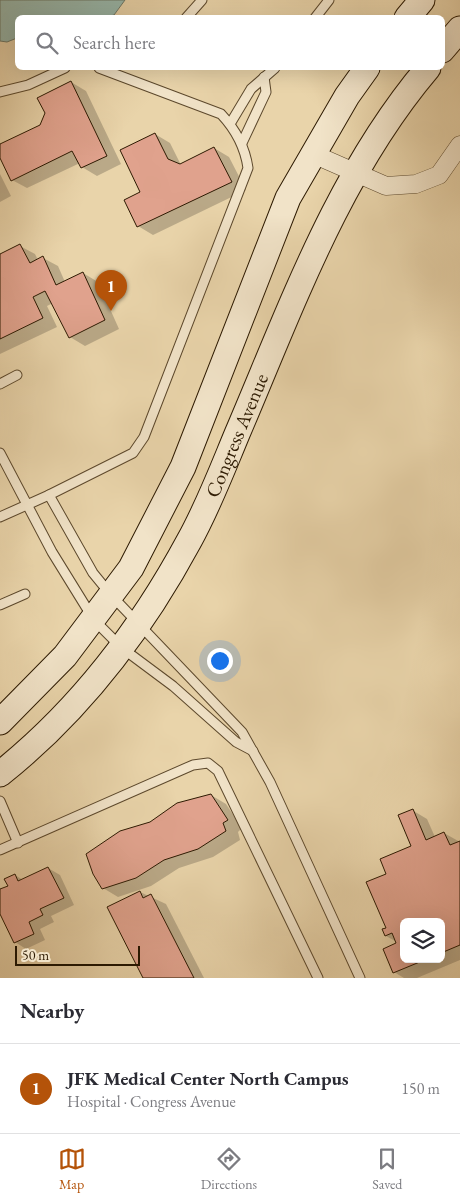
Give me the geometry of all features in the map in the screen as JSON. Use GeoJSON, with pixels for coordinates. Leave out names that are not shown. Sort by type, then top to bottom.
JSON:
{"type":"FeatureCollection","features":[{"type":"Feature","properties":{"kind":"street"},"geometry":{"type":"LineString","coordinates":[[410,15],[422,0]]}},
{"type":"Feature","properties":{"kind":"street"},"geometry":{"type":"LineString","coordinates":[[445,47],[460,30]]}},
{"type":"Feature","properties":{"kind":"street","name":"Congress Avenue"},"geometry":{"type":"LineString","coordinates":[[0,722],[65,656],[132,568],[183,467],[288,198],[347,96],[366,70]]}},
{"type":"Feature","properties":{"kind":"street","name":"Congress Avenue"},"geometry":{"type":"LineString","coordinates":[[0,774],[53,727],[122,648],[163,586],[194,532],[327,224],[354,174],[385,124],[426,70]]}},
{"type":"Feature","properties":{"kind":"street"},"geometry":{"type":"LineString","coordinates":[[312,154],[354,174],[386,186],[416,184],[438,175],[460,145]]}},
{"type":"Feature","properties":{"kind":"lane"},"geometry":{"type":"LineString","coordinates":[[189,15],[202,0]]}},
{"type":"Feature","properties":{"kind":"lane"},"geometry":{"type":"LineString","coordinates":[[317,15],[329,0]]}},
{"type":"Feature","properties":{"kind":"lane"},"geometry":{"type":"LineString","coordinates":[[0,92],[28,85],[61,70]]}},
{"type":"Feature","properties":{"kind":"lane"},"geometry":{"type":"LineString","coordinates":[[0,517],[50,495],[133,452],[144,437],[248,168],[245,149],[242,143],[221,114],[103,70]]}},
{"type":"Feature","properties":{"kind":"lane"},"geometry":{"type":"LineString","coordinates":[[230,124],[251,89],[273,70]]}},
{"type":"Feature","properties":{"kind":"lane"},"geometry":{"type":"LineString","coordinates":[[242,143],[266,92],[264,77]]}},
{"type":"Feature","properties":{"kind":"lane"},"geometry":{"type":"LineString","coordinates":[[0,384],[17,375]]}},
{"type":"Feature","properties":{"kind":"lane"},"geometry":{"type":"LineString","coordinates":[[0,453],[26,505],[94,620],[122,648],[173,686],[236,742],[255,753]]}},
{"type":"Feature","properties":{"kind":"lane"},"geometry":{"type":"LineString","coordinates":[[50,495],[93,573],[111,595],[242,732],[255,753],[360,978]]}},
{"type":"Feature","properties":{"kind":"lane"},"geometry":{"type":"LineString","coordinates":[[0,605],[25,594]]}},
{"type":"Feature","properties":{"kind":"lane"},"geometry":{"type":"LineString","coordinates":[[0,850],[193,765],[208,762],[218,771],[318,978]]}},
{"type":"Feature","properties":{"kind":"lane"},"geometry":{"type":"LineString","coordinates":[[0,801],[18,843]]}},
{"type":"Feature","properties":{"kind":"water"},"geometry":{"type":"Polygon","coordinates":[[[0,0],[125,0],[114,15],[15,15],[15,39],[7,42],[0,41],[0,0]]]}},
{"type":"Feature","properties":{"kind":"building"},"geometry":{"type":"Polygon","coordinates":[[[71,81],[107,156],[81,168],[72,151],[11,181],[0,158],[0,144],[40,125],[45,113],[37,98],[71,81]]]}},
{"type":"Feature","properties":{"kind":"building"},"geometry":{"type":"Polygon","coordinates":[[[155,133],[168,159],[180,164],[214,147],[232,182],[137,227],[124,200],[140,192],[120,150],[155,133]]]}},
{"type":"Feature","properties":{"kind":"building"},"geometry":{"type":"Polygon","coordinates":[[[20,244],[30,263],[43,256],[56,285],[83,272],[105,320],[69,338],[45,291],[33,297],[43,318],[0,339],[0,254],[20,244]]]}},
{"type":"Feature","properties":{"kind":"building"},"geometry":{"type":"Polygon","coordinates":[[[211,794],[228,820],[223,823],[226,831],[198,849],[164,860],[136,878],[102,889],[93,874],[86,854],[120,831],[150,822],[177,803],[211,794]]]}},
{"type":"Feature","properties":{"kind":"building"},"geometry":{"type":"Polygon","coordinates":[[[413,809],[426,840],[444,832],[450,845],[460,841],[460,945],[445,951],[445,918],[400,918],[400,963],[417,963],[393,973],[383,949],[396,943],[392,933],[385,936],[382,929],[386,928],[366,882],[386,874],[380,859],[411,846],[398,815],[413,809]]]}},
{"type":"Feature","properties":{"kind":"building"},"geometry":{"type":"Polygon","coordinates":[[[48,867],[64,898],[40,909],[43,915],[29,922],[34,934],[14,943],[0,914],[0,889],[8,886],[4,879],[15,874],[18,881],[48,867]]]}},
{"type":"Feature","properties":{"kind":"building"},"geometry":{"type":"Polygon","coordinates":[[[140,891],[143,898],[151,894],[194,978],[143,978],[107,907],[140,891]]]}},
{"type":"Feature","properties":{"kind":"place","name":"JFK Medical Center North Campus"},"geometry":{"type":"Point","coordinates":[111,311]}}]}
